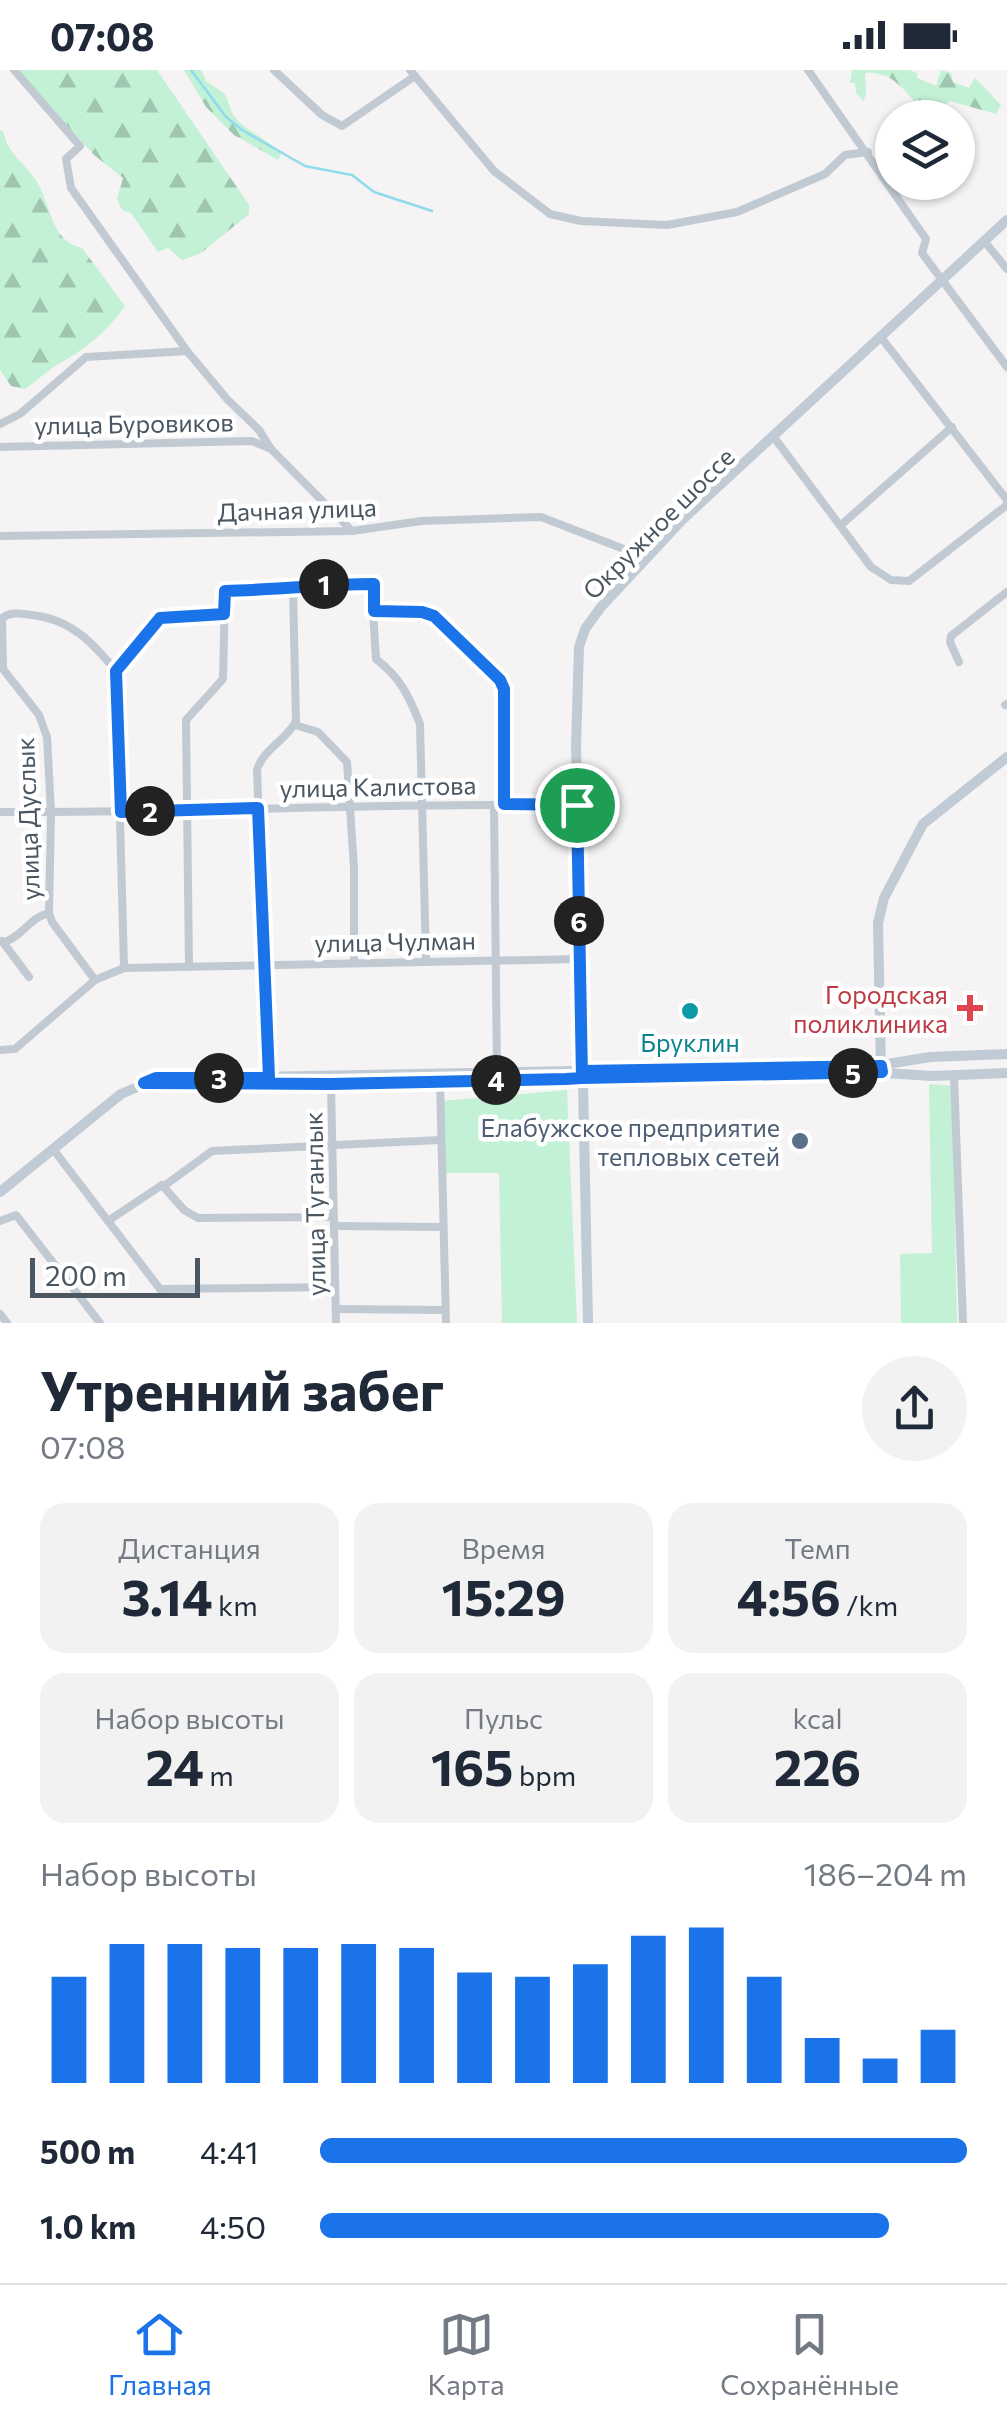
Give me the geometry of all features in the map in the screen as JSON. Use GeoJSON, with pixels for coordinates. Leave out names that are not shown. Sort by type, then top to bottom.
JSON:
{"type":"FeatureCollection","features":[{"type":"Feature","properties":{"kind":"street"},"geometry":{"type":"LineString","coordinates":[[14,70],[80,146],[66,158],[71,188],[188,351],[227,400],[259,430],[271,450],[352,531]]}},
{"type":"Feature","properties":{"kind":"street"},"geometry":{"type":"LineString","coordinates":[[274,70],[322,116],[342,126],[412,73],[494,171],[550,214],[581,221],[667,225],[737,212],[825,174],[845,155],[868,152]]}},
{"type":"Feature","properties":{"kind":"street"},"geometry":{"type":"LineString","coordinates":[[808,70],[926,239],[922,253],[1007,367]]}},
{"type":"Feature","properties":{"kind":"street","name":"Окружное шоссе"},"geometry":{"type":"LineString","coordinates":[[588,1323],[577,805],[577,678],[581,639],[601,606],[682,520],[1007,220]]}},
{"type":"Feature","properties":{"kind":"street"},"geometry":{"type":"LineString","coordinates":[[984,241],[1007,268]]}},
{"type":"Feature","properties":{"kind":"street"},"geometry":{"type":"LineString","coordinates":[[773,436],[877,573],[891,580],[908,581],[1007,502],[880,336]]}},
{"type":"Feature","properties":{"kind":"street"},"geometry":{"type":"LineString","coordinates":[[0,424],[20,414],[86,358],[188,351]]}},
{"type":"Feature","properties":{"kind":"street"},"geometry":{"type":"LineString","coordinates":[[841,525],[952,427]]}},
{"type":"Feature","properties":{"kind":"street","name":"улица Буровиков"},"geometry":{"type":"LineString","coordinates":[[0,447],[247,440],[271,450]]}},
{"type":"Feature","properties":{"kind":"street","name":"Дачная улица"},"geometry":{"type":"LineString","coordinates":[[0,536],[352,531],[421,521],[541,517],[647,558]]}},
{"type":"Feature","properties":{"kind":"street"},"geometry":{"type":"LineString","coordinates":[[189,967],[186,720],[222,682],[225,591],[293,590],[314,584],[374,584],[376,659],[406,689],[420,724],[426,960]]}},
{"type":"Feature","properties":{"kind":"street"},"geometry":{"type":"LineString","coordinates":[[269,1078],[258,808],[260,761],[294,725],[293,590]]}},
{"type":"Feature","properties":{"kind":"street"},"geometry":{"type":"LineString","coordinates":[[959,662],[951,636],[1007,592]]}},
{"type":"Feature","properties":{"kind":"street"},"geometry":{"type":"LineString","coordinates":[[374,611],[434,616],[500,680],[504,689],[504,804]]}},
{"type":"Feature","properties":{"kind":"street"},"geometry":{"type":"LineString","coordinates":[[2,618],[12,613],[48,616],[65,623],[116,671],[124,968]]}},
{"type":"Feature","properties":{"kind":"street"},"geometry":{"type":"LineString","coordinates":[[116,671],[160,618],[224,614]]}},
{"type":"Feature","properties":{"kind":"street","name":"улица Дуслык"},"geometry":{"type":"LineString","coordinates":[[2,618],[3,669],[39,715],[48,737],[49,914],[95,980]]}},
{"type":"Feature","properties":{"kind":"street"},"geometry":{"type":"LineString","coordinates":[[294,725],[318,732],[345,758],[354,963]]}},
{"type":"Feature","properties":{"kind":"street"},"geometry":{"type":"LineString","coordinates":[[881,1069],[878,923],[884,898],[920,828],[1007,758]]}},
{"type":"Feature","properties":{"kind":"street","name":"улица Калистова"},"geometry":{"type":"LineString","coordinates":[[0,812],[187,811],[350,804],[577,805]]}},
{"type":"Feature","properties":{"kind":"street"},"geometry":{"type":"LineString","coordinates":[[494,805],[497,1073]]}},
{"type":"Feature","properties":{"kind":"street","name":"улица Дуслык"},"geometry":{"type":"LineString","coordinates":[[2,941],[10,941],[37,917],[49,914]]}},
{"type":"Feature","properties":{"kind":"street"},"geometry":{"type":"LineString","coordinates":[[2,941],[29,977]]}},
{"type":"Feature","properties":{"kind":"street","name":"улица Чулман"},"geometry":{"type":"LineString","coordinates":[[0,1050],[15,1049],[95,980],[124,968],[579,958]]}},
{"type":"Feature","properties":{"kind":"street"},"geometry":{"type":"LineString","coordinates":[[881,1069],[930,1057],[1007,1054]]}},
{"type":"Feature","properties":{"kind":"street"},"geometry":{"type":"LineString","coordinates":[[930,1057],[932,1076]]}},
{"type":"Feature","properties":{"kind":"street"},"geometry":{"type":"LineString","coordinates":[[0,1192],[121,1094],[156,1078],[881,1069],[932,1076],[1007,1073]]}},
{"type":"Feature","properties":{"kind":"street"},"geometry":{"type":"LineString","coordinates":[[144,1083],[331,1084],[582,1074]]}},
{"type":"Feature","properties":{"kind":"street"},"geometry":{"type":"LineString","coordinates":[[954,1075],[962,1323]]}},
{"type":"Feature","properties":{"kind":"street"},"geometry":{"type":"LineString","coordinates":[[440,1081],[446,1323]]}},
{"type":"Feature","properties":{"kind":"street","name":"улица Туганлык"},"geometry":{"type":"LineString","coordinates":[[331,1084],[336,1323]]}},
{"type":"Feature","properties":{"kind":"street"},"geometry":{"type":"LineString","coordinates":[[108,1221],[212,1151],[440,1140]]}},
{"type":"Feature","properties":{"kind":"street"},"geometry":{"type":"LineString","coordinates":[[54,1149],[160,1290],[335,1287]]}},
{"type":"Feature","properties":{"kind":"street"},"geometry":{"type":"LineString","coordinates":[[164,1186],[184,1210],[198,1218],[444,1227]]}},
{"type":"Feature","properties":{"kind":"street"},"geometry":{"type":"LineString","coordinates":[[0,1221],[16,1215],[100,1323]]}},
{"type":"Feature","properties":{"kind":"street"},"geometry":{"type":"LineString","coordinates":[[336,1309],[445,1310]]}},
{"type":"Feature","properties":{"kind":"street"},"geometry":{"type":"LineString","coordinates":[[0,1314],[7,1323]]}},
{"type":"Feature","properties":{"kind":"green space"},"geometry":{"type":"Polygon","coordinates":[[[17,70],[157,70],[249,205],[249,214],[201,253],[182,260],[168,248],[158,252],[131,213],[122,210],[117,199],[123,178],[94,155],[17,70]]]}},
{"type":"Feature","properties":{"kind":"green space"},"geometry":{"type":"Polygon","coordinates":[[[184,70],[201,70],[206,81],[225,94],[241,124],[279,150],[278,160],[234,135],[206,107],[184,70]]]}},
{"type":"Feature","properties":{"kind":"green space"},"geometry":{"type":"Polygon","coordinates":[[[852,70],[909,70],[936,86],[941,70],[951,73],[953,82],[969,88],[975,78],[1001,105],[996,114],[975,108],[975,100],[912,100],[894,81],[876,73],[865,73],[863,101],[856,93],[855,83],[850,83],[852,70]]]}},
{"type":"Feature","properties":{"kind":"green space"},"geometry":{"type":"Polygon","coordinates":[[[0,130],[38,184],[58,231],[64,239],[82,248],[125,306],[94,340],[25,389],[11,386],[0,370],[0,130]]]}},
{"type":"Feature","properties":{"kind":"green space"},"geometry":{"type":"Polygon","coordinates":[[[929,1084],[952,1086],[957,1323],[901,1323],[900,1254],[932,1253],[929,1084]]]}},
{"type":"Feature","properties":{"kind":"green space"},"geometry":{"type":"Polygon","coordinates":[[[567,1090],[577,1323],[502,1323],[499,1173],[443,1173],[442,1101],[567,1090]]]}},
{"type":"Feature","properties":{"kind":"waterway"},"geometry":{"type":"LineString","coordinates":[[191,70],[226,117],[242,130],[305,166],[352,175],[374,192],[432,211]]}},
{"type":"Feature","properties":{"kind":"place","name":"Городская поликлиника"},"geometry":{"type":"Point","coordinates":[970,1008]}},
{"type":"Feature","properties":{"kind":"place","name":"Бруклин"},"geometry":{"type":"Point","coordinates":[690,1011]}},
{"type":"Feature","properties":{"kind":"place","name":"Елабужское предприятие тепловых сетей"},"geometry":{"type":"Point","coordinates":[800,1141]}},
{"type":"Feature","properties":{"kind":"route"},"geometry":{"type":"LineString","coordinates":[[577,805],[504,804],[504,689],[500,680],[434,616],[374,611],[374,584],[225,591],[224,614],[160,618],[116,671],[121,812],[258,808],[269,1078],[156,1078],[144,1083],[155,1086],[566,1079],[582,1078],[582,1071],[881,1066],[882,1072],[582,1078],[577,805]]}}]}
